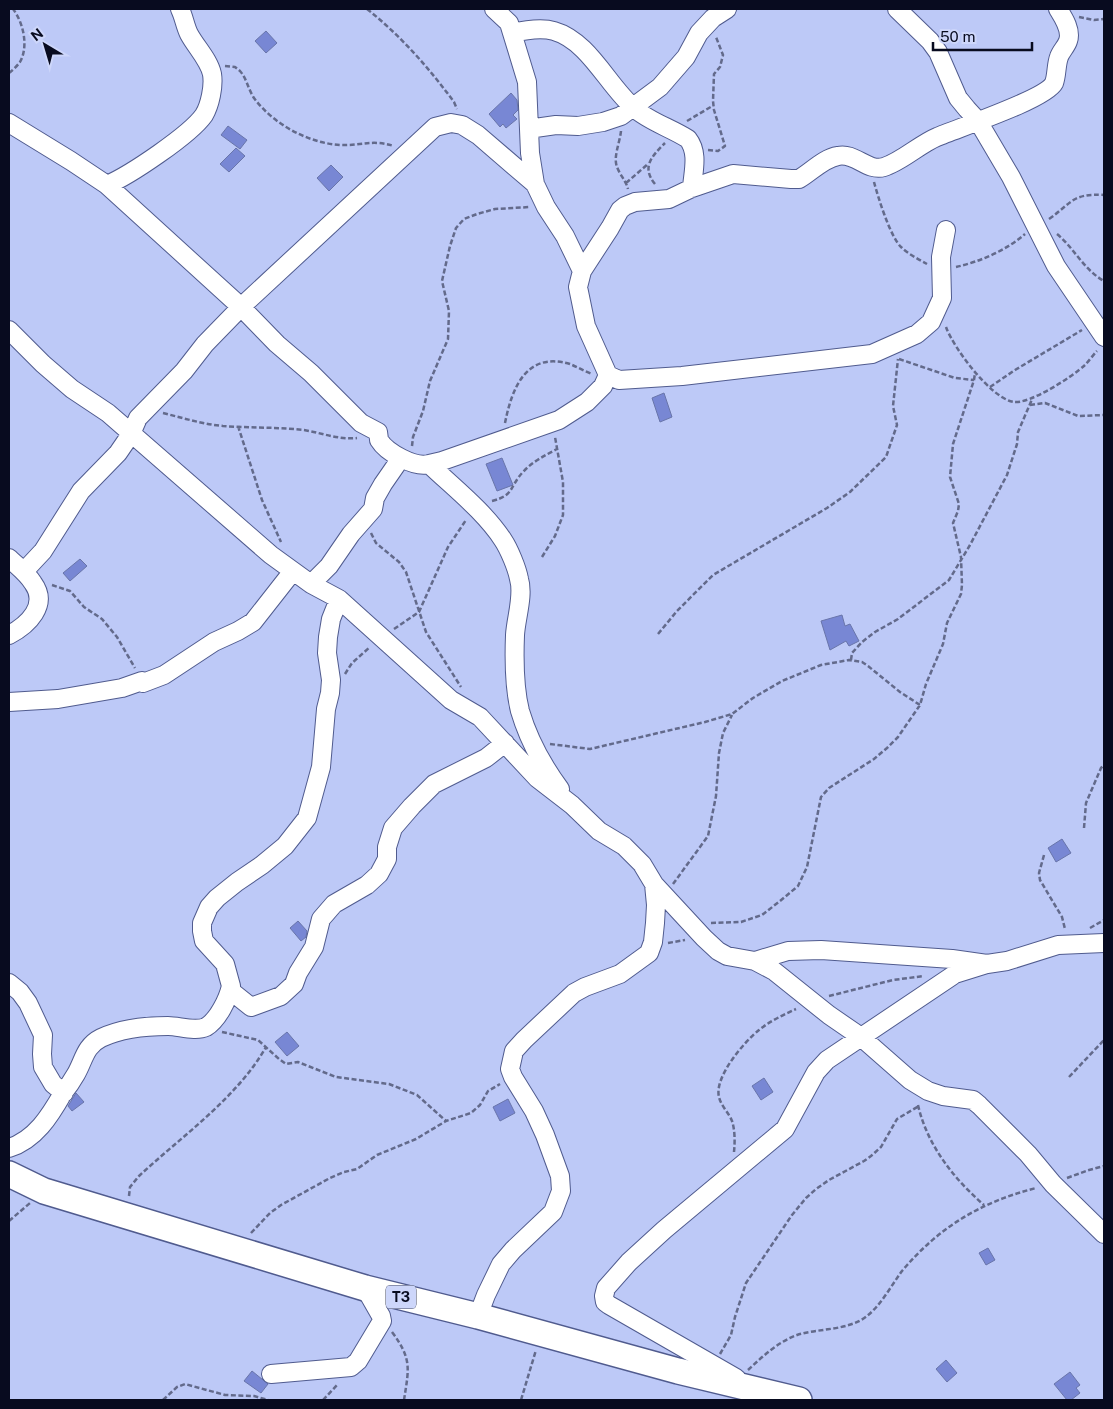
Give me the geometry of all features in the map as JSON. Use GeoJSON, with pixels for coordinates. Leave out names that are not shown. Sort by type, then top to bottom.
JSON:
{"type":"FeatureCollection","features":[{"type":"Feature","properties":{"kind":"highway","name":"T3"},"geometry":{"type":"LineString","coordinates":[[9,1174],[44,1191],[365,1288],[478,1316],[678,1371],[746,1384],[799,1400]]}},
{"type":"Feature","properties":{"kind":"street"},"geometry":{"type":"LineString","coordinates":[[107,185],[116,182],[180,138],[200,119],[208,107],[212,75],[207,62],[188,33],[180,9]]}},
{"type":"Feature","properties":{"kind":"street"},"geometry":{"type":"LineString","coordinates":[[494,9],[508,23],[527,82],[530,153],[535,184],[546,207],[565,236],[582,271]]}},
{"type":"Feature","properties":{"kind":"street"},"geometry":{"type":"LineString","coordinates":[[529,126],[536,128],[556,125],[578,126],[603,122],[627,112],[660,87],[686,57],[699,33],[727,9]]}},
{"type":"Feature","properties":{"kind":"street"},"geometry":{"type":"LineString","coordinates":[[897,9],[934,47],[958,98],[966,110],[978,121],[1037,225],[1056,266],[1100,336]]}},
{"type":"Feature","properties":{"kind":"street"},"geometry":{"type":"LineString","coordinates":[[608,377],[586,326],[578,287],[582,271],[625,206],[642,201],[669,199],[692,188],[733,174],[798,178],[836,156],[852,157],[871,168],[883,167],[934,138],[1042,94],[1054,83],[1056,64],[1068,41],[1069,35],[1066,25],[1059,11]]}},
{"type":"Feature","properties":{"kind":"street"},"geometry":{"type":"LineString","coordinates":[[512,33],[531,29],[553,30],[580,46],[627,112],[677,132],[688,139],[695,156],[692,188]]}},
{"type":"Feature","properties":{"kind":"street"},"geometry":{"type":"LineString","coordinates":[[9,123],[65,156],[107,185],[241,307],[277,344],[311,373],[361,423],[378,432],[379,440],[401,458],[426,464],[442,461],[558,420],[587,402],[600,391],[608,377]]}},
{"type":"Feature","properties":{"kind":"street"},"geometry":{"type":"LineString","coordinates":[[24,568],[43,551],[81,491],[112,461],[131,434],[134,423],[147,407],[184,371],[205,344],[241,307],[333,224],[435,127],[451,123],[462,125],[478,135],[535,184]]}},
{"type":"Feature","properties":{"kind":"street"},"geometry":{"type":"LineString","coordinates":[[608,377],[619,380],[682,376],[872,354],[917,334],[931,322],[942,298],[941,265],[946,230]]}},
{"type":"Feature","properties":{"kind":"street"},"geometry":{"type":"LineString","coordinates":[[9,330],[72,390],[108,413],[272,555],[311,584],[339,599],[451,700],[480,717],[538,778],[572,805],[599,831],[624,846],[642,864],[654,884],[718,951],[727,956],[755,961],[774,971],[842,1025],[861,1037],[910,1080],[928,1091],[943,1096],[973,1100],[1028,1154],[1053,1184],[1104,1234]]}},
{"type":"Feature","properties":{"kind":"street"},"geometry":{"type":"LineString","coordinates":[[311,584],[329,566],[373,509],[375,498],[401,458]]}},
{"type":"Feature","properties":{"kind":"street"},"geometry":{"type":"LineString","coordinates":[[426,464],[482,515],[504,541],[519,578],[521,594],[516,624],[515,682],[520,710],[533,742],[552,777],[572,805]]}},
{"type":"Feature","properties":{"kind":"street"},"geometry":{"type":"LineString","coordinates":[[9,558],[24,568],[34,583],[37,590],[38,603],[35,613],[28,622],[9,635]]}},
{"type":"Feature","properties":{"kind":"street"},"geometry":{"type":"LineString","coordinates":[[9,702],[58,699],[122,688],[164,675],[214,642],[253,622],[291,569]]}},
{"type":"Feature","properties":{"kind":"street"},"geometry":{"type":"LineString","coordinates":[[339,599],[331,619],[327,653],[331,680],[326,708],[321,767],[307,818],[285,846],[262,866],[225,891],[209,907],[205,914],[202,930],[204,941],[224,964],[231,991],[251,1007],[281,996],[287,991],[294,984],[298,973],[314,947],[321,919],[334,904],[374,880],[384,867],[387,859],[389,836],[402,817],[434,784],[486,758],[505,743]]}},
{"type":"Feature","properties":{"kind":"street"},"geometry":{"type":"LineString","coordinates":[[478,1316],[486,1294],[501,1264],[552,1212],[561,1191],[560,1176],[545,1135],[534,1112],[512,1077],[510,1069],[514,1051],[574,993],[620,974],[649,953],[653,942],[656,905],[654,884]]}},
{"type":"Feature","properties":{"kind":"street"},"geometry":{"type":"LineString","coordinates":[[746,1384],[609,1306],[604,1296],[606,1288],[629,1262],[664,1230],[785,1129],[816,1072],[827,1060],[955,974],[987,964],[1007,961],[1058,945],[1104,943]]}},
{"type":"Feature","properties":{"kind":"street"},"geometry":{"type":"LineString","coordinates":[[755,961],[788,951],[822,950],[952,959],[987,964]]}},
{"type":"Feature","properties":{"kind":"street"},"geometry":{"type":"LineString","coordinates":[[9,983],[25,997],[43,1035],[43,1067],[53,1084],[64,1093]]}},
{"type":"Feature","properties":{"kind":"street"},"geometry":{"type":"LineString","coordinates":[[9,1148],[18,1146],[28,1139],[53,1112],[78,1072],[87,1049],[91,1045],[103,1038],[118,1033],[148,1028],[168,1026],[204,1027],[217,1015],[231,986]]}},
{"type":"Feature","properties":{"kind":"street"},"geometry":{"type":"LineString","coordinates":[[271,1374],[350,1367],[358,1361],[382,1320],[365,1288]]}},
{"type":"Feature","properties":{"kind":"path"},"geometry":{"type":"LineString","coordinates":[[9,73],[20,61],[23,50],[23,30],[13,9]]}},
{"type":"Feature","properties":{"kind":"path"},"geometry":{"type":"LineString","coordinates":[[367,9],[399,38],[443,88],[454,102],[462,125]]}},
{"type":"Feature","properties":{"kind":"path"},"geometry":{"type":"LineString","coordinates":[[1059,11],[1094,20],[1104,19]]}},
{"type":"Feature","properties":{"kind":"path"},"geometry":{"type":"LineString","coordinates":[[691,143],[697,149],[718,151],[724,148],[714,106],[714,74],[720,67],[723,55],[719,40],[708,24]]}},
{"type":"Feature","properties":{"kind":"path"},"geometry":{"type":"LineString","coordinates":[[207,62],[235,68],[240,71],[244,75],[252,95],[266,112],[276,121],[302,135],[338,145],[365,142],[385,143],[408,151]]}},
{"type":"Feature","properties":{"kind":"path"},"geometry":{"type":"LineString","coordinates":[[626,183],[649,164],[658,150],[686,121],[714,106]]}},
{"type":"Feature","properties":{"kind":"path"},"geometry":{"type":"LineString","coordinates":[[625,206],[628,189],[616,161],[627,112]]}},
{"type":"Feature","properties":{"kind":"path"},"geometry":{"type":"LineString","coordinates":[[649,164],[649,175],[658,190],[661,200]]}},
{"type":"Feature","properties":{"kind":"path"},"geometry":{"type":"LineString","coordinates":[[871,168],[881,206],[894,238],[900,246],[908,253],[941,265],[956,267],[966,265],[1000,250],[1083,195],[1104,195]]}},
{"type":"Feature","properties":{"kind":"path"},"geometry":{"type":"LineString","coordinates":[[426,464],[416,460],[412,452],[413,437],[423,411],[430,381],[448,339],[449,311],[442,281],[456,228],[464,219],[495,209],[546,207]]}},
{"type":"Feature","properties":{"kind":"path"},"geometry":{"type":"LineString","coordinates":[[1037,225],[1052,230],[1059,235],[1088,268],[1104,281]]}},
{"type":"Feature","properties":{"kind":"path"},"geometry":{"type":"LineString","coordinates":[[939,307],[948,333],[975,373],[990,388],[1012,402],[1021,402],[1063,382],[1085,365],[1100,336]]}},
{"type":"Feature","properties":{"kind":"path"},"geometry":{"type":"LineString","coordinates":[[990,388],[1015,370],[1100,336]]}},
{"type":"Feature","properties":{"kind":"path"},"geometry":{"type":"LineString","coordinates":[[658,634],[677,611],[713,575],[827,508],[850,492],[886,457],[896,431],[897,418],[893,406],[898,359],[956,378],[974,380]]}},
{"type":"Feature","properties":{"kind":"path"},"geometry":{"type":"LineString","coordinates":[[504,438],[503,430],[513,394],[526,371],[533,366],[553,361],[570,364],[608,377]]}},
{"type":"Feature","properties":{"kind":"path"},"geometry":{"type":"LineString","coordinates":[[691,924],[741,922],[762,915],[798,886],[807,867],[821,797],[829,788],[888,748],[920,706],[926,684],[941,650],[947,622],[961,594],[961,559],[953,523],[959,504],[950,477],[953,444],[975,373]]}},
{"type":"Feature","properties":{"kind":"path"},"geometry":{"type":"LineString","coordinates":[[851,660],[852,653],[862,642],[898,619],[949,580],[1007,475],[1017,444],[1018,432],[1033,397]]}},
{"type":"Feature","properties":{"kind":"path"},"geometry":{"type":"LineString","coordinates":[[1030,405],[1045,403],[1078,416],[1104,415]]}},
{"type":"Feature","properties":{"kind":"path"},"geometry":{"type":"LineString","coordinates":[[147,407],[200,423],[224,426],[306,431],[346,438],[355,438],[378,432]]}},
{"type":"Feature","properties":{"kind":"path"},"geometry":{"type":"LineString","coordinates":[[542,557],[555,536],[563,515],[563,482],[555,439],[558,420]]}},
{"type":"Feature","properties":{"kind":"path"},"geometry":{"type":"LineString","coordinates":[[238,426],[262,500],[291,569]]}},
{"type":"Feature","properties":{"kind":"path"},"geometry":{"type":"LineString","coordinates":[[491,502],[506,496],[518,476],[530,465],[557,450]]}},
{"type":"Feature","properties":{"kind":"path"},"geometry":{"type":"LineString","coordinates":[[373,509],[370,524],[372,537],[376,543],[399,562],[406,572],[426,632],[462,688]]}},
{"type":"Feature","properties":{"kind":"path"},"geometry":{"type":"LineString","coordinates":[[330,693],[352,663],[381,638],[418,612],[448,547],[466,520]]}},
{"type":"Feature","properties":{"kind":"path"},"geometry":{"type":"LineString","coordinates":[[24,568],[53,586],[72,592],[84,607],[102,619],[117,636],[142,681]]}},
{"type":"Feature","properties":{"kind":"path"},"geometry":{"type":"LineString","coordinates":[[533,742],[590,750],[732,714],[753,698],[793,676],[821,666],[851,660],[868,666],[920,706]]}},
{"type":"Feature","properties":{"kind":"path"},"geometry":{"type":"LineString","coordinates":[[668,897],[668,890],[708,836],[716,796],[719,753],[723,733],[732,714]]}},
{"type":"Feature","properties":{"kind":"path"},"geometry":{"type":"LineString","coordinates":[[1084,828],[1086,803],[1104,764]]}},
{"type":"Feature","properties":{"kind":"path"},"geometry":{"type":"LineString","coordinates":[[1044,855],[1040,880],[1062,917],[1065,929]]}},
{"type":"Feature","properties":{"kind":"path"},"geometry":{"type":"LineString","coordinates":[[653,942],[662,945],[679,940],[704,938]]}},
{"type":"Feature","properties":{"kind":"path"},"geometry":{"type":"LineString","coordinates":[[736,1170],[733,1160],[734,1134],[732,1121],[719,1099],[718,1090],[721,1078],[733,1059],[758,1031],[773,1020],[811,1001],[893,980],[927,976]]}},
{"type":"Feature","properties":{"kind":"path"},"geometry":{"type":"LineString","coordinates":[[204,1027],[253,1038],[286,1064],[298,1062],[336,1077],[348,1080],[382,1082],[410,1092],[417,1095],[446,1121]]}},
{"type":"Feature","properties":{"kind":"path"},"geometry":{"type":"LineString","coordinates":[[1069,1077],[1104,1040]]}},
{"type":"Feature","properties":{"kind":"path"},"geometry":{"type":"LineString","coordinates":[[140,1220],[130,1206],[128,1193],[130,1187],[139,1176],[235,1089],[256,1065],[266,1047]]}},
{"type":"Feature","properties":{"kind":"path"},"geometry":{"type":"LineString","coordinates":[[235,1250],[280,1205],[330,1178],[357,1169],[377,1155],[416,1139],[446,1121],[476,1110],[488,1091],[512,1077]]}},
{"type":"Feature","properties":{"kind":"path"},"geometry":{"type":"LineString","coordinates":[[910,1080],[923,1124],[932,1143],[956,1177],[984,1205]]}},
{"type":"Feature","properties":{"kind":"path"},"geometry":{"type":"LineString","coordinates":[[712,1365],[731,1335],[746,1283],[792,1215],[806,1198],[829,1180],[871,1156],[881,1147],[897,1119],[919,1106]]}},
{"type":"Feature","properties":{"kind":"path"},"geometry":{"type":"LineString","coordinates":[[746,1384],[780,1342],[815,1330],[849,1326],[866,1317],[874,1310],[903,1271],[930,1242],[951,1225],[984,1205],[1008,1195],[1053,1184],[1088,1170],[1104,1166]]}},
{"type":"Feature","properties":{"kind":"path"},"geometry":{"type":"LineString","coordinates":[[9,1221],[44,1191]]}},
{"type":"Feature","properties":{"kind":"path"},"geometry":{"type":"LineString","coordinates":[[381,1316],[403,1347],[409,1362],[404,1400]]}},
{"type":"Feature","properties":{"kind":"path"},"geometry":{"type":"LineString","coordinates":[[520,1400],[540,1334]]}},
{"type":"Feature","properties":{"kind":"path"},"geometry":{"type":"LineString","coordinates":[[163,1400],[177,1386],[185,1384],[225,1395],[254,1396],[268,1400]]}},
{"type":"Feature","properties":{"kind":"building"},"geometry":{"type":"Polygon","coordinates":[[[266,31],[277,43],[266,53],[255,41],[266,31]]]}},
{"type":"Feature","properties":{"kind":"building"},"geometry":{"type":"Polygon","coordinates":[[[511,93],[517,100],[518,110],[513,115],[517,119],[506,128],[503,124],[500,127],[489,114],[511,93]]]}},
{"type":"Feature","properties":{"kind":"building"},"geometry":{"type":"Polygon","coordinates":[[[228,126],[247,140],[240,149],[221,135],[228,126]]]}},
{"type":"Feature","properties":{"kind":"building"},"geometry":{"type":"Polygon","coordinates":[[[236,148],[245,156],[229,172],[220,164],[236,148]]]}},
{"type":"Feature","properties":{"kind":"building"},"geometry":{"type":"Polygon","coordinates":[[[331,165],[343,177],[329,191],[317,178],[331,165]]]}},
{"type":"Feature","properties":{"kind":"building"},"geometry":{"type":"Polygon","coordinates":[[[664,393],[672,417],[660,422],[652,398],[664,393]]]}},
{"type":"Feature","properties":{"kind":"building"},"geometry":{"type":"Polygon","coordinates":[[[502,458],[513,485],[497,491],[486,464],[502,458]]]}},
{"type":"Feature","properties":{"kind":"building"},"geometry":{"type":"Polygon","coordinates":[[[80,559],[87,566],[70,581],[63,573],[80,559]]]}},
{"type":"Feature","properties":{"kind":"building"},"geometry":{"type":"Polygon","coordinates":[[[842,615],[845,626],[850,624],[859,641],[849,646],[846,641],[830,650],[821,621],[842,615]]]}},
{"type":"Feature","properties":{"kind":"building"},"geometry":{"type":"Polygon","coordinates":[[[1062,839],[1071,853],[1056,862],[1048,848],[1062,839]]]}},
{"type":"Feature","properties":{"kind":"building"},"geometry":{"type":"Polygon","coordinates":[[[298,921],[307,931],[306,937],[301,941],[290,928],[298,921]]]}},
{"type":"Feature","properties":{"kind":"building"},"geometry":{"type":"Polygon","coordinates":[[[287,1032],[299,1046],[287,1056],[275,1042],[287,1032]]]}},
{"type":"Feature","properties":{"kind":"building"},"geometry":{"type":"Polygon","coordinates":[[[764,1078],[773,1092],[761,1100],[752,1086],[764,1078]]]}},
{"type":"Feature","properties":{"kind":"building"},"geometry":{"type":"Polygon","coordinates":[[[76,1093],[84,1102],[72,1111],[68,1106],[76,1093]]]}},
{"type":"Feature","properties":{"kind":"building"},"geometry":{"type":"Polygon","coordinates":[[[508,1099],[515,1113],[500,1121],[493,1107],[508,1099]]]}},
{"type":"Feature","properties":{"kind":"building"},"geometry":{"type":"Polygon","coordinates":[[[988,1248],[995,1260],[986,1265],[979,1253],[988,1248]]]}},
{"type":"Feature","properties":{"kind":"building"},"geometry":{"type":"Polygon","coordinates":[[[946,1360],[957,1373],[947,1382],[936,1369],[946,1360]]]}},
{"type":"Feature","properties":{"kind":"building"},"geometry":{"type":"Polygon","coordinates":[[[252,1371],[268,1384],[261,1393],[244,1381],[252,1371]]]}},
{"type":"Feature","properties":{"kind":"building"},"geometry":{"type":"Polygon","coordinates":[[[1070,1372],[1080,1385],[1076,1388],[1080,1393],[1071,1400],[1067,1400],[1054,1384],[1070,1372]]]}}]}
